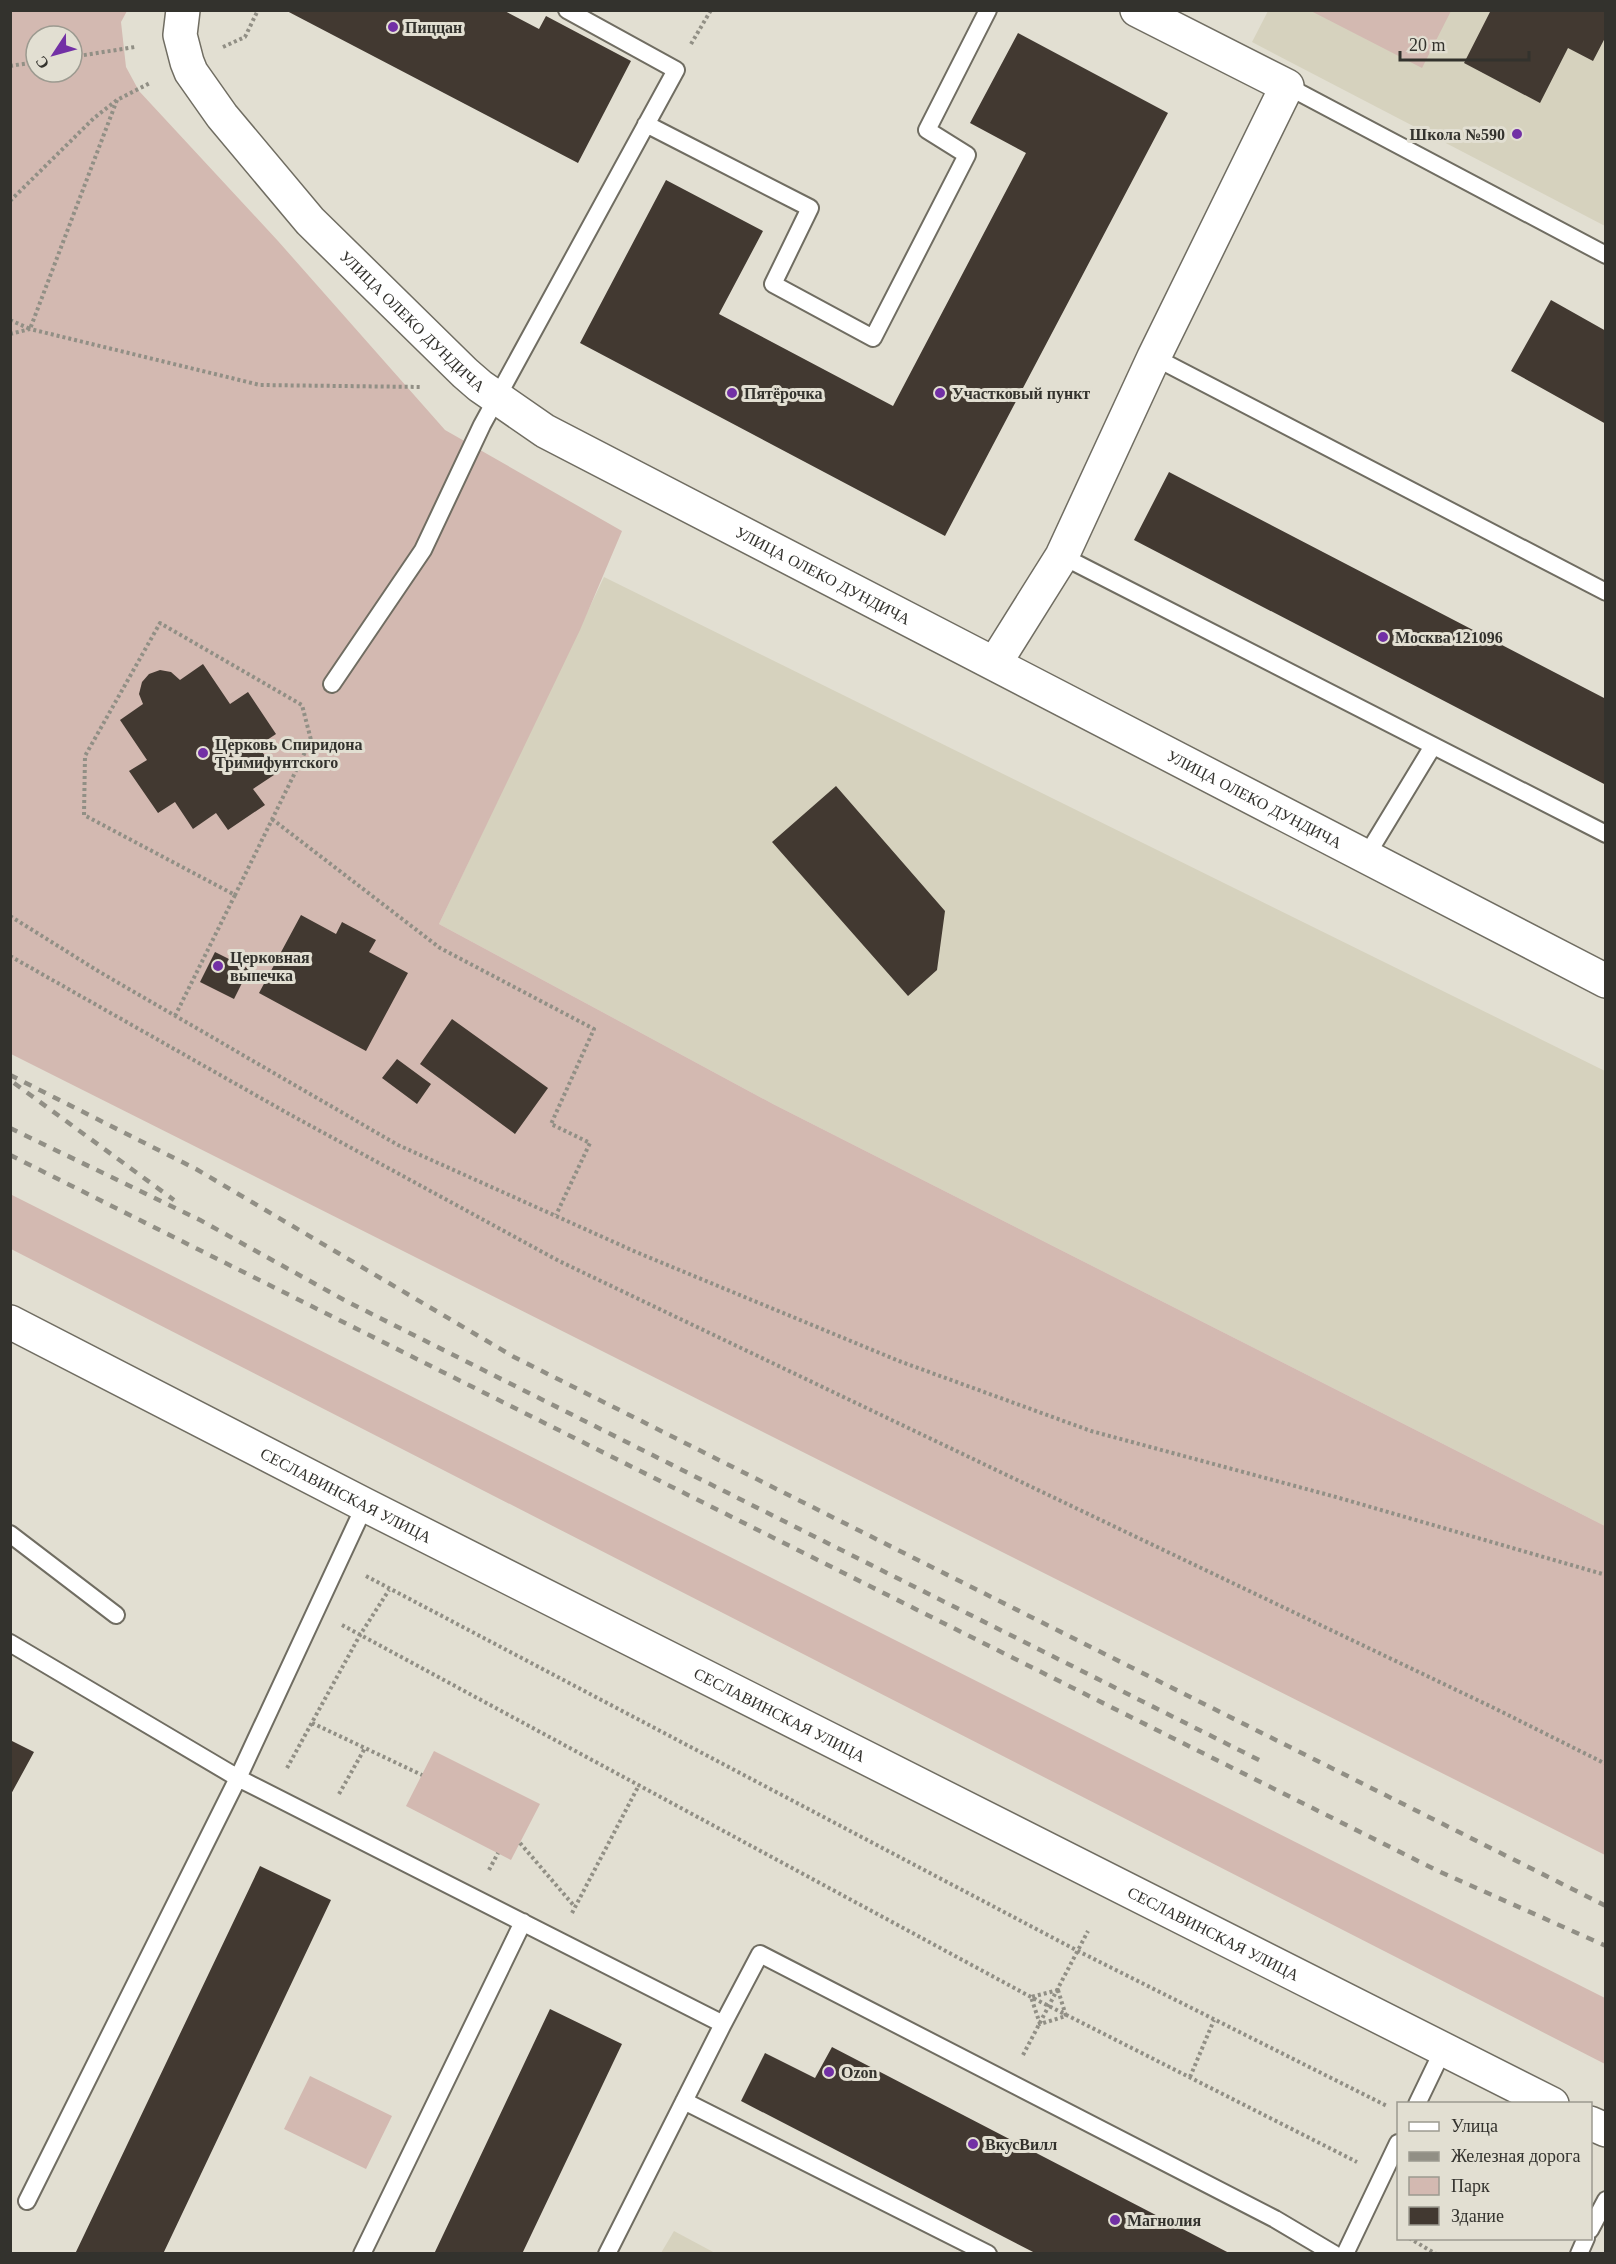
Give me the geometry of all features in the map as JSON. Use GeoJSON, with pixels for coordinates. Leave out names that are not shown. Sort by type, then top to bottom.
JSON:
{"type":"FeatureCollection","features":[{"type":"Feature","properties":{"kind":"street","name":"УЛИЦА ОЛЕКО ДУНДИЧА"},"geometry":{"type":"LineString","coordinates":[[183,10],[180,35],[191,72],[222,116],[310,221],[488,391],[545,431],[1605,981]]}},
{"type":"Feature","properties":{"kind":"street"},"geometry":{"type":"LineString","coordinates":[[995,663],[1062,556],[1154,357],[1287,86],[1137,10]]}},
{"type":"Feature","properties":{"kind":"street","name":"СЕСЛАВИНСКАЯ УЛИЦА"},"geometry":{"type":"LineString","coordinates":[[10,1322],[365,1505],[1549,2102]]}},
{"type":"Feature","properties":{"kind":"lane"},"geometry":{"type":"LineString","coordinates":[[332,684],[423,550],[488,391],[676,70],[567,10]]}},
{"type":"Feature","properties":{"kind":"lane"},"geometry":{"type":"LineString","coordinates":[[646,124],[810,208],[772,284],[873,338],[967,154],[927,130],[988,10]]}},
{"type":"Feature","properties":{"kind":"lane"},"geometry":{"type":"LineString","coordinates":[[1287,86],[1605,255]]}},
{"type":"Feature","properties":{"kind":"lane"},"geometry":{"type":"LineString","coordinates":[[1154,357],[1605,592]]}},
{"type":"Feature","properties":{"kind":"lane"},"geometry":{"type":"LineString","coordinates":[[1062,556],[1605,834]]}},
{"type":"Feature","properties":{"kind":"lane"},"geometry":{"type":"LineString","coordinates":[[1365,858],[1433,746]]}},
{"type":"Feature","properties":{"kind":"lane"},"geometry":{"type":"LineString","coordinates":[[27,2201],[238,1778],[365,1505]]}},
{"type":"Feature","properties":{"kind":"lane"},"geometry":{"type":"LineString","coordinates":[[10,1534],[116,1616]]}},
{"type":"Feature","properties":{"kind":"lane"},"geometry":{"type":"LineString","coordinates":[[10,1643],[238,1778],[723,2024]]}},
{"type":"Feature","properties":{"kind":"lane"},"geometry":{"type":"LineString","coordinates":[[362,2253],[523,1922]]}},
{"type":"Feature","properties":{"kind":"lane"},"geometry":{"type":"LineString","coordinates":[[607,2253],[760,1954],[1275,2219],[1334,2253]]}},
{"type":"Feature","properties":{"kind":"lane"},"geometry":{"type":"LineString","coordinates":[[1417,2102],[1443,2050]]}},
{"type":"Feature","properties":{"kind":"lane"},"geometry":{"type":"LineString","coordinates":[[684,2101],[988,2253]]}},
{"type":"Feature","properties":{"kind":"lane"},"geometry":{"type":"LineString","coordinates":[[1345,2253],[1397,2145]]}},
{"type":"Feature","properties":{"kind":"lane"},"geometry":{"type":"LineString","coordinates":[[1592,2226],[1605,2200]]}},
{"type":"Feature","properties":{"kind":"path"},"geometry":{"type":"LineString","coordinates":[[222,47],[245,37],[258,10]]}},
{"type":"Feature","properties":{"kind":"path"},"geometry":{"type":"LineString","coordinates":[[676,70],[711,10]]}},
{"type":"Feature","properties":{"kind":"path"},"geometry":{"type":"LineString","coordinates":[[84,55],[135,47]]}},
{"type":"Feature","properties":{"kind":"path"},"geometry":{"type":"LineString","coordinates":[[10,201],[94,118],[117,100],[150,83]]}},
{"type":"Feature","properties":{"kind":"path"},"geometry":{"type":"LineString","coordinates":[[30,329],[117,100]]}},
{"type":"Feature","properties":{"kind":"path"},"geometry":{"type":"LineString","coordinates":[[10,320],[30,329],[260,385],[488,391]]}},
{"type":"Feature","properties":{"kind":"path"},"geometry":{"type":"LineString","coordinates":[[10,334],[30,329]]}},
{"type":"Feature","properties":{"kind":"path"},"geometry":{"type":"LineString","coordinates":[[175,1016],[311,740],[302,705],[160,622],[86,756],[84,815],[235,894]]}},
{"type":"Feature","properties":{"kind":"path"},"geometry":{"type":"LineString","coordinates":[[272,819],[440,948],[594,1029],[551,1124],[590,1143],[556,1215]]}},
{"type":"Feature","properties":{"kind":"path"},"geometry":{"type":"LineString","coordinates":[[10,916],[98,971],[398,1145],[636,1252],[899,1361],[1091,1431],[1336,1497],[1605,1575]]}},
{"type":"Feature","properties":{"kind":"path"},"geometry":{"type":"LineString","coordinates":[[10,956],[278,1108],[560,1261],[1605,1764]]}},
{"type":"Feature","properties":{"kind":"path"},"geometry":{"type":"LineString","coordinates":[[338,1562],[1078,1952],[1388,2106]]}},
{"type":"Feature","properties":{"kind":"path"},"geometry":{"type":"LineString","coordinates":[[273,1795],[360,1635],[389,1589]]}},
{"type":"Feature","properties":{"kind":"path"},"geometry":{"type":"LineString","coordinates":[[315,1611],[1066,2016],[1383,2175]]}},
{"type":"Feature","properties":{"kind":"path"},"geometry":{"type":"LineString","coordinates":[[312,1723],[422,1776]]}},
{"type":"Feature","properties":{"kind":"path"},"geometry":{"type":"LineString","coordinates":[[325,1821],[365,1748]]}},
{"type":"Feature","properties":{"kind":"path"},"geometry":{"type":"LineString","coordinates":[[558,1940],[639,1785]]}},
{"type":"Feature","properties":{"kind":"path"},"geometry":{"type":"LineString","coordinates":[[520,1844],[575,1907]]}},
{"type":"Feature","properties":{"kind":"path"},"geometry":{"type":"LineString","coordinates":[[1008,2082],[1088,1931]]}},
{"type":"Feature","properties":{"kind":"path"},"geometry":{"type":"LineString","coordinates":[[1031,1997],[1058,1990]]}},
{"type":"Feature","properties":{"kind":"path"},"geometry":{"type":"LineString","coordinates":[[1058,1990],[1066,2016]]}},
{"type":"Feature","properties":{"kind":"path"},"geometry":{"type":"LineString","coordinates":[[1031,1997],[1040,2024]]}},
{"type":"Feature","properties":{"kind":"path"},"geometry":{"type":"LineString","coordinates":[[1040,2024],[1066,2016]]}},
{"type":"Feature","properties":{"kind":"path"},"geometry":{"type":"LineString","coordinates":[[1190,2077],[1214,2020]]}},
{"type":"Feature","properties":{"kind":"path"},"geometry":{"type":"LineString","coordinates":[[1413,2240],[1436,2253]]}},
{"type":"Feature","properties":{"kind":"shaded area","name":"Школа №590"},"geometry":{"type":"Polygon","coordinates":[[[1268,11],[1605,11],[1605,226],[1252,42],[1268,11]]]}},
{"type":"Feature","properties":{"kind":"shaded area"},"geometry":{"type":"Polygon","coordinates":[[[604,577],[1605,1071],[1605,1526],[773,1104],[439,924],[604,577]]]}},
{"type":"Feature","properties":{"kind":"shaded area"},"geometry":{"type":"Polygon","coordinates":[[[674,2231],[715,2253],[661,2253],[674,2231]]]}},
{"type":"Feature","properties":{"kind":"green space"},"geometry":{"type":"Polygon","coordinates":[[[10,11],[127,11],[121,22],[126,67],[139,91],[278,241],[445,430],[622,531],[580,630],[439,924],[773,1104],[1605,1526],[1605,1855],[11,1054],[10,11]]]}},
{"type":"Feature","properties":{"kind":"green space"},"geometry":{"type":"Polygon","coordinates":[[[1311,11],[1451,11],[1422,68],[1311,11]]]}},
{"type":"Feature","properties":{"kind":"green space"},"geometry":{"type":"Polygon","coordinates":[[[10,1194],[1605,1998],[1605,2064],[11,1249],[10,1194]]]}},
{"type":"Feature","properties":{"kind":"green space"},"geometry":{"type":"Polygon","coordinates":[[[434,1751],[540,1804],[511,1860],[406,1806],[434,1751]]]}},
{"type":"Feature","properties":{"kind":"green space"},"geometry":{"type":"Polygon","coordinates":[[[310,2076],[392,2116],[366,2169],[284,2129],[310,2076]]]}},
{"type":"Feature","properties":{"kind":"building"},"geometry":{"type":"Polygon","coordinates":[[[285,10],[503,10],[539,29],[546,16],[631,61],[578,163],[285,10]]]}},
{"type":"Feature","properties":{"kind":"building"},"geometry":{"type":"Polygon","coordinates":[[[1491,10],[1606,10],[1606,36],[1593,61],[1568,48],[1540,103],[1464,63],[1491,10]]]}},
{"type":"Feature","properties":{"kind":"building"},"geometry":{"type":"Polygon","coordinates":[[[1018,33],[1168,113],[945,536],[580,343],[666,180],[763,231],[719,314],[893,406],[1026,153],[970,123],[1018,33]]]}},
{"type":"Feature","properties":{"kind":"building"},"geometry":{"type":"Polygon","coordinates":[[[1551,300],[1606,331],[1606,424],[1511,371],[1551,300]]]}},
{"type":"Feature","properties":{"kind":"building"},"geometry":{"type":"Polygon","coordinates":[[[1169,472],[1606,699],[1606,785],[1134,540],[1169,472]]]}},
{"type":"Feature","properties":{"kind":"building","name":"Церковь Спиридона Тримифунтского"},"geometry":{"type":"Polygon","coordinates":[[[203,664],[230,704],[248,692],[276,734],[258,746],[277,773],[253,789],[265,805],[228,830],[216,813],[193,829],[175,802],[158,813],[129,771],[147,760],[120,720],[143,704],[139,694],[142,682],[149,674],[160,670],[171,672],[180,680],[203,664]]]}},
{"type":"Feature","properties":{"kind":"building"},"geometry":{"type":"Polygon","coordinates":[[[836,786],[945,911],[937,970],[908,996],[772,842],[836,786]]]}},
{"type":"Feature","properties":{"kind":"building"},"geometry":{"type":"Polygon","coordinates":[[[301,915],[336,934],[342,922],[376,940],[369,952],[408,973],[366,1051],[259,993],[301,915]]]}},
{"type":"Feature","properties":{"kind":"building"},"geometry":{"type":"Polygon","coordinates":[[[215,952],[249,969],[234,999],[200,982],[215,952]]]}},
{"type":"Feature","properties":{"kind":"building"},"geometry":{"type":"Polygon","coordinates":[[[452,1019],[548,1088],[515,1134],[420,1064],[452,1019]]]}},
{"type":"Feature","properties":{"kind":"building"},"geometry":{"type":"Polygon","coordinates":[[[397,1059],[431,1084],[417,1104],[382,1078],[397,1059]]]}},
{"type":"Feature","properties":{"kind":"building"},"geometry":{"type":"Polygon","coordinates":[[[10,1740],[34,1752],[10,1796],[10,1740]]]}},
{"type":"Feature","properties":{"kind":"building"},"geometry":{"type":"Polygon","coordinates":[[[260,1866],[331,1900],[163,2254],[75,2254],[260,1866]]]}},
{"type":"Feature","properties":{"kind":"building"},"geometry":{"type":"Polygon","coordinates":[[[550,2009],[622,2044],[522,2254],[434,2254],[550,2009]]]}},
{"type":"Feature","properties":{"kind":"building"},"geometry":{"type":"Polygon","coordinates":[[[832,2047],[1231,2254],[1037,2254],[741,2101],[765,2053],[815,2078],[832,2047]]]}},
{"type":"Feature","properties":{"kind":"railway"},"geometry":{"type":"LineString","coordinates":[[10,1075],[196,1169],[514,1357],[1606,1906]]}},
{"type":"Feature","properties":{"kind":"railway"},"geometry":{"type":"LineString","coordinates":[[14,1083],[174,1200]]}},
{"type":"Feature","properties":{"kind":"railway"},"geometry":{"type":"LineString","coordinates":[[10,1128],[200,1220],[346,1301],[1261,1761]]}},
{"type":"Feature","properties":{"kind":"railway"},"geometry":{"type":"LineString","coordinates":[[10,1155],[1436,1870],[1606,1946]]}},
{"type":"Feature","properties":{"kind":"place","name":"Пиццан"},"geometry":{"type":"Point","coordinates":[393,27]}},
{"type":"Feature","properties":{"kind":"place","name":"Школа №590"},"geometry":{"type":"Point","coordinates":[1517,134]}},
{"type":"Feature","properties":{"kind":"place","name":"Пятёрочка"},"geometry":{"type":"Point","coordinates":[732,393]}},
{"type":"Feature","properties":{"kind":"place","name":"Участковый пункт"},"geometry":{"type":"Point","coordinates":[940,393]}},
{"type":"Feature","properties":{"kind":"place","name":"Москва 121096"},"geometry":{"type":"Point","coordinates":[1383,637]}},
{"type":"Feature","properties":{"kind":"place","name":"Церковь Спиридона Тримифунтского"},"geometry":{"type":"Point","coordinates":[203,753]}},
{"type":"Feature","properties":{"kind":"place","name":"Церковная выпечка"},"geometry":{"type":"Point","coordinates":[218,966]}},
{"type":"Feature","properties":{"kind":"place","name":"Ozon"},"geometry":{"type":"Point","coordinates":[829,2072]}},
{"type":"Feature","properties":{"kind":"place","name":"ВкусВилл"},"geometry":{"type":"Point","coordinates":[973,2144]}},
{"type":"Feature","properties":{"kind":"place","name":"Магнолия"},"geometry":{"type":"Point","coordinates":[1115,2220]}}]}
